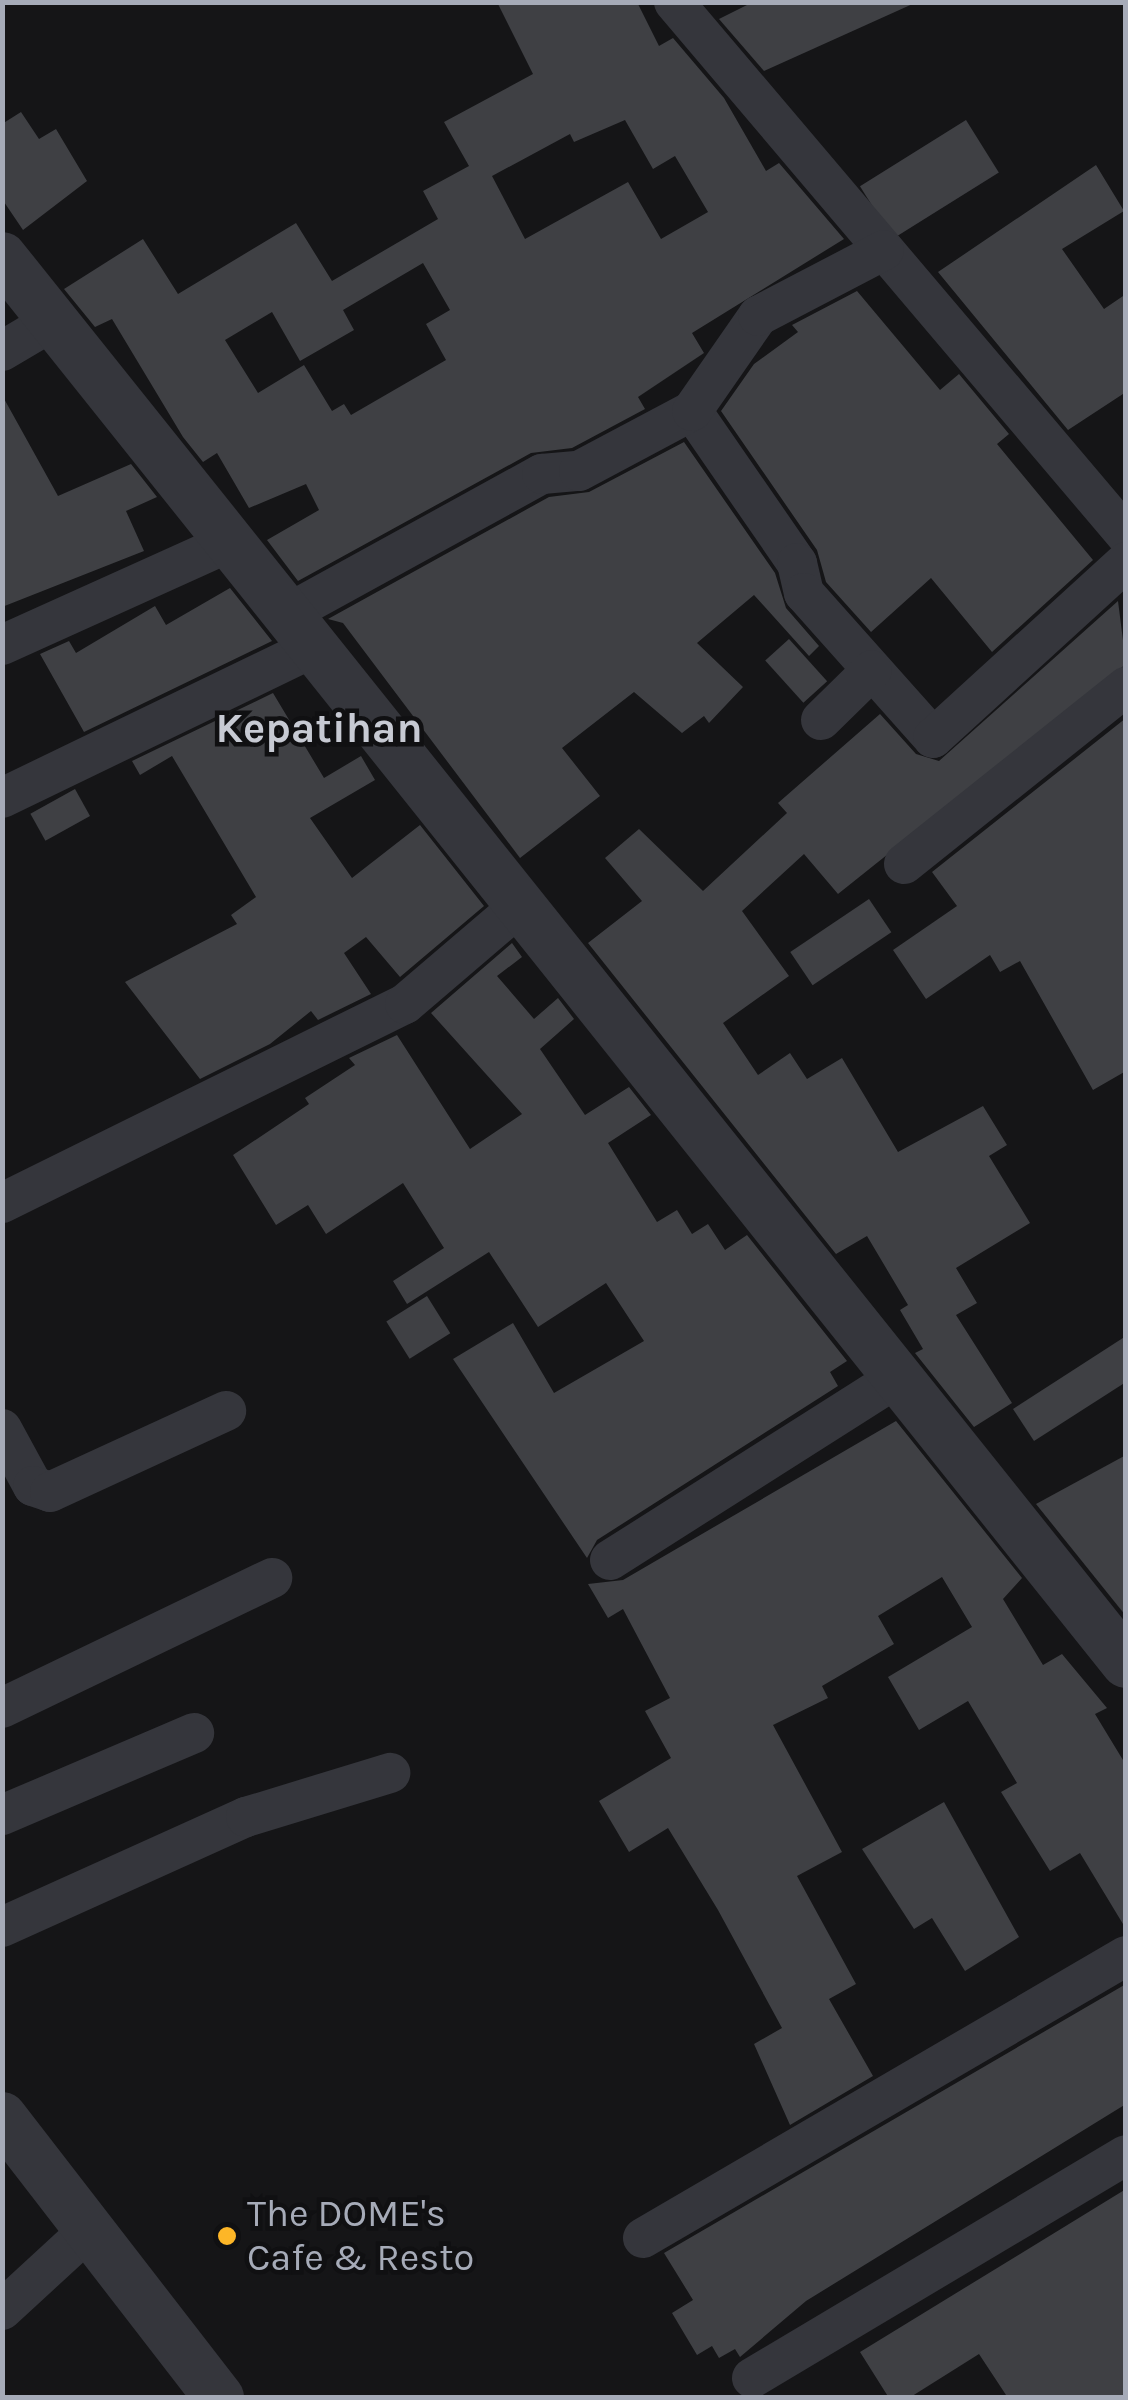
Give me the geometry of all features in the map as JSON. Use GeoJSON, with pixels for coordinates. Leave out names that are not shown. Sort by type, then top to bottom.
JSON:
{"type":"FeatureCollection","features":[{"type":"Feature","properties":{"kind":"street"},"geometry":{"type":"LineString","coordinates":[[674,2],[1126,535]]}},
{"type":"Feature","properties":{"kind":"street"},"geometry":{"type":"LineString","coordinates":[[2,798],[300,630],[542,474],[579,471],[692,411],[758,316],[884,250]]}},
{"type":"Feature","properties":{"kind":"street"},"geometry":{"type":"LineString","coordinates":[[2,258],[300,630],[516,910],[1126,1663]]}},
{"type":"Feature","properties":{"kind":"street"},"geometry":{"type":"LineString","coordinates":[[2,352],[53,321]]}},
{"type":"Feature","properties":{"kind":"street"},"geometry":{"type":"LineString","coordinates":[[692,411],[797,563],[804,593],[934,738],[1126,562]]}},
{"type":"Feature","properties":{"kind":"street"},"geometry":{"type":"LineString","coordinates":[[2,645],[230,542]]}},
{"type":"Feature","properties":{"kind":"street"},"geometry":{"type":"LineString","coordinates":[[822,720],[872,670]]}},
{"type":"Feature","properties":{"kind":"street"},"geometry":{"type":"LineString","coordinates":[[904,864],[1126,687]]}},
{"type":"Feature","properties":{"kind":"street"},"geometry":{"type":"LineString","coordinates":[[2,1203],[405,1004],[516,910]]}},
{"type":"Feature","properties":{"kind":"street"},"geometry":{"type":"LineString","coordinates":[[610,1560],[894,1380]]}},
{"type":"Feature","properties":{"kind":"street"},"geometry":{"type":"LineString","coordinates":[[2,1429],[32,1486],[50,1492],[226,1411]]}},
{"type":"Feature","properties":{"kind":"street"},"geometry":{"type":"LineString","coordinates":[[2,1708],[272,1578]]}},
{"type":"Feature","properties":{"kind":"street"},"geometry":{"type":"LineString","coordinates":[[2,1816],[194,1733]]}},
{"type":"Feature","properties":{"kind":"street"},"geometry":{"type":"LineString","coordinates":[[2,1927],[246,1817],[390,1773]]}},
{"type":"Feature","properties":{"kind":"street"},"geometry":{"type":"LineString","coordinates":[[643,2238],[1126,1956]]}},
{"type":"Feature","properties":{"kind":"street"},"geometry":{"type":"LineString","coordinates":[[2,2118],[219,2398]]}},
{"type":"Feature","properties":{"kind":"street"},"geometry":{"type":"LineString","coordinates":[[752,2378],[1126,2154]]}},
{"type":"Feature","properties":{"kind":"street"},"geometry":{"type":"LineString","coordinates":[[2,2310],[90,2229]]}},
{"type":"Feature","properties":{"kind":"building"},"geometry":{"type":"Polygon","coordinates":[[[497,2],[637,2],[659,46],[673,38],[724,98],[766,171],[779,163],[844,239],[692,333],[704,353],[638,397],[645,409],[572,448],[531,453],[298,581],[267,540],[319,510],[306,484],[249,508],[217,453],[203,462],[183,437],[112,319],[95,327],[64,289],[143,239],[178,294],[296,223],[332,281],[438,219],[423,191],[469,166],[444,122],[533,74],[497,2]],[[625,120],[574,142],[570,134],[492,176],[525,239],[628,182],[661,239],[708,212],[675,156],[653,169],[625,120]],[[423,263],[343,310],[354,330],[300,361],[272,312],[225,340],[258,393],[304,365],[332,411],[344,404],[351,415],[446,360],[426,324],[450,310],[423,263]]]}},
{"type":"Feature","properties":{"kind":"building"},"geometry":{"type":"Polygon","coordinates":[[[753,2],[917,2],[764,71],[719,19],[753,2]]]}},
{"type":"Feature","properties":{"kind":"building"},"geometry":{"type":"Polygon","coordinates":[[[21,112],[39,139],[56,129],[87,181],[23,230],[2,199],[2,124],[21,112]]]}},
{"type":"Feature","properties":{"kind":"building"},"geometry":{"type":"Polygon","coordinates":[[[966,120],[999,173],[893,239],[860,186],[966,120]]]}},
{"type":"Feature","properties":{"kind":"building"},"geometry":{"type":"Polygon","coordinates":[[[1096,165],[1124,211],[1062,249],[1104,309],[1126,294],[1126,392],[1068,430],[938,272],[1096,165]]]}},
{"type":"Feature","properties":{"kind":"building"},"geometry":{"type":"Polygon","coordinates":[[[857,291],[940,390],[959,374],[1009,434],[997,444],[1093,560],[992,652],[931,578],[871,632],[826,582],[817,550],[721,411],[754,364],[798,332],[792,325],[857,291]]]}},
{"type":"Feature","properties":{"kind":"building"},"geometry":{"type":"Polygon","coordinates":[[[2,395],[58,496],[131,464],[157,497],[126,511],[144,551],[2,607],[2,395]]]}},
{"type":"Feature","properties":{"kind":"building"},"geometry":{"type":"Polygon","coordinates":[[[684,442],[775,573],[786,608],[819,646],[809,656],[754,595],[697,643],[743,687],[709,723],[704,716],[682,733],[634,692],[562,748],[600,796],[520,858],[343,623],[328,619],[549,497],[589,492],[684,442]]]}},
{"type":"Feature","properties":{"kind":"building"},"geometry":{"type":"Polygon","coordinates":[[[230,588],[272,641],[84,732],[40,654],[69,641],[76,653],[155,606],[166,625],[230,588]]]}},
{"type":"Feature","properties":{"kind":"building"},"geometry":{"type":"Polygon","coordinates":[[[1118,601],[1126,664],[838,894],[804,854],[742,911],[789,976],[723,1023],[758,1075],[790,1053],[807,1079],[842,1058],[898,1152],[983,1106],[1007,1145],[989,1156],[1030,1223],[956,1268],[977,1303],[956,1315],[1012,1403],[974,1427],[915,1353],[923,1349],[900,1310],[908,1305],[867,1236],[836,1254],[588,943],[642,901],[605,858],[639,829],[703,891],[787,813],[778,803],[880,714],[916,754],[939,761],[1118,601]]]}},
{"type":"Feature","properties":{"kind":"building"},"geometry":{"type":"Polygon","coordinates":[[[789,639],[827,681],[803,703],[765,660],[789,639]]]}},
{"type":"Feature","properties":{"kind":"building"},"geometry":{"type":"Polygon","coordinates":[[[273,693],[324,778],[361,756],[375,780],[310,818],[352,878],[420,825],[484,906],[400,977],[366,937],[344,953],[371,994],[318,1020],[311,1011],[270,1044],[200,1079],[125,982],[237,924],[231,915],[256,897],[172,756],[140,775],[132,761],[273,693]]]}},
{"type":"Feature","properties":{"kind":"building"},"geometry":{"type":"Polygon","coordinates":[[[1126,718],[1126,1071],[1093,1090],[1020,961],[1000,972],[990,955],[926,999],[893,950],[957,906],[932,872],[1126,718]]]}},
{"type":"Feature","properties":{"kind":"building"},"geometry":{"type":"Polygon","coordinates":[[[75,789],[90,816],[45,841],[30,814],[75,789]]]}},
{"type":"Feature","properties":{"kind":"building"},"geometry":{"type":"Polygon","coordinates":[[[869,899],[891,932],[813,985],[790,952],[869,899]]]}},
{"type":"Feature","properties":{"kind":"building"},"geometry":{"type":"Polygon","coordinates":[[[512,943],[522,957],[497,976],[534,1019],[558,998],[574,1019],[540,1049],[585,1115],[629,1087],[651,1115],[608,1143],[657,1222],[677,1210],[692,1234],[708,1224],[725,1250],[747,1235],[847,1361],[830,1372],[838,1386],[597,1540],[587,1558],[453,1359],[513,1323],[554,1393],[644,1341],[606,1283],[538,1327],[489,1252],[407,1304],[393,1281],[444,1248],[403,1183],[326,1234],[308,1205],[276,1225],[233,1155],[309,1104],[305,1098],[355,1065],[349,1058],[397,1035],[470,1149],[522,1114],[431,1013],[512,943]]]}},
{"type":"Feature","properties":{"kind":"building"},"geometry":{"type":"Polygon","coordinates":[[[427,1296],[450,1333],[410,1359],[386,1321],[427,1296]]]}},
{"type":"Feature","properties":{"kind":"building"},"geometry":{"type":"Polygon","coordinates":[[[1126,1336],[1126,1382],[1034,1441],[1013,1409],[1126,1336]]]}},
{"type":"Feature","properties":{"kind":"building"},"geometry":{"type":"Polygon","coordinates":[[[896,1421],[1022,1578],[1003,1599],[1043,1665],[1062,1654],[1107,1708],[1095,1714],[1126,1765],[1126,1929],[1080,1853],[1050,1871],[1001,1792],[1017,1783],[968,1701],[919,1730],[888,1677],[972,1627],[942,1577],[878,1616],[894,1644],[822,1686],[828,1698],[773,1725],[842,1852],[797,1876],[856,1984],[829,1999],[873,2076],[790,2125],[754,2044],[782,2028],[718,1910],[668,1828],[629,1852],[599,1801],[671,1758],[645,1711],[670,1698],[623,1609],[608,1618],[588,1584],[623,1580],[896,1421]]]}},
{"type":"Feature","properties":{"kind":"building"},"geometry":{"type":"Polygon","coordinates":[[[1126,1455],[1126,1616],[1036,1504],[1126,1455]]]}},
{"type":"Feature","properties":{"kind":"building"},"geometry":{"type":"Polygon","coordinates":[[[944,1802],[1019,1937],[965,1971],[932,1918],[914,1929],[862,1849],[944,1802]]]}},
{"type":"Feature","properties":{"kind":"building"},"geometry":{"type":"Polygon","coordinates":[[[1126,1984],[1126,2104],[806,2301],[740,2357],[735,2349],[719,2358],[712,2346],[697,2355],[672,2313],[693,2300],[664,2253],[1126,1984]]]}},
{"type":"Feature","properties":{"kind":"building"},"geometry":{"type":"Polygon","coordinates":[[[1126,2189],[1126,2398],[1008,2398],[979,2354],[909,2398],[889,2398],[860,2352],[1126,2189]]]}},
{"type":"Feature","properties":{"kind":"place","name":"The DOME's Cafe & Resto"},"geometry":{"type":"Point","coordinates":[227,2236]}},
{"type":"Feature","properties":{"kind":"district","name":"Kepatihan"},"geometry":{"type":"Point","coordinates":[319,728]}}]}
